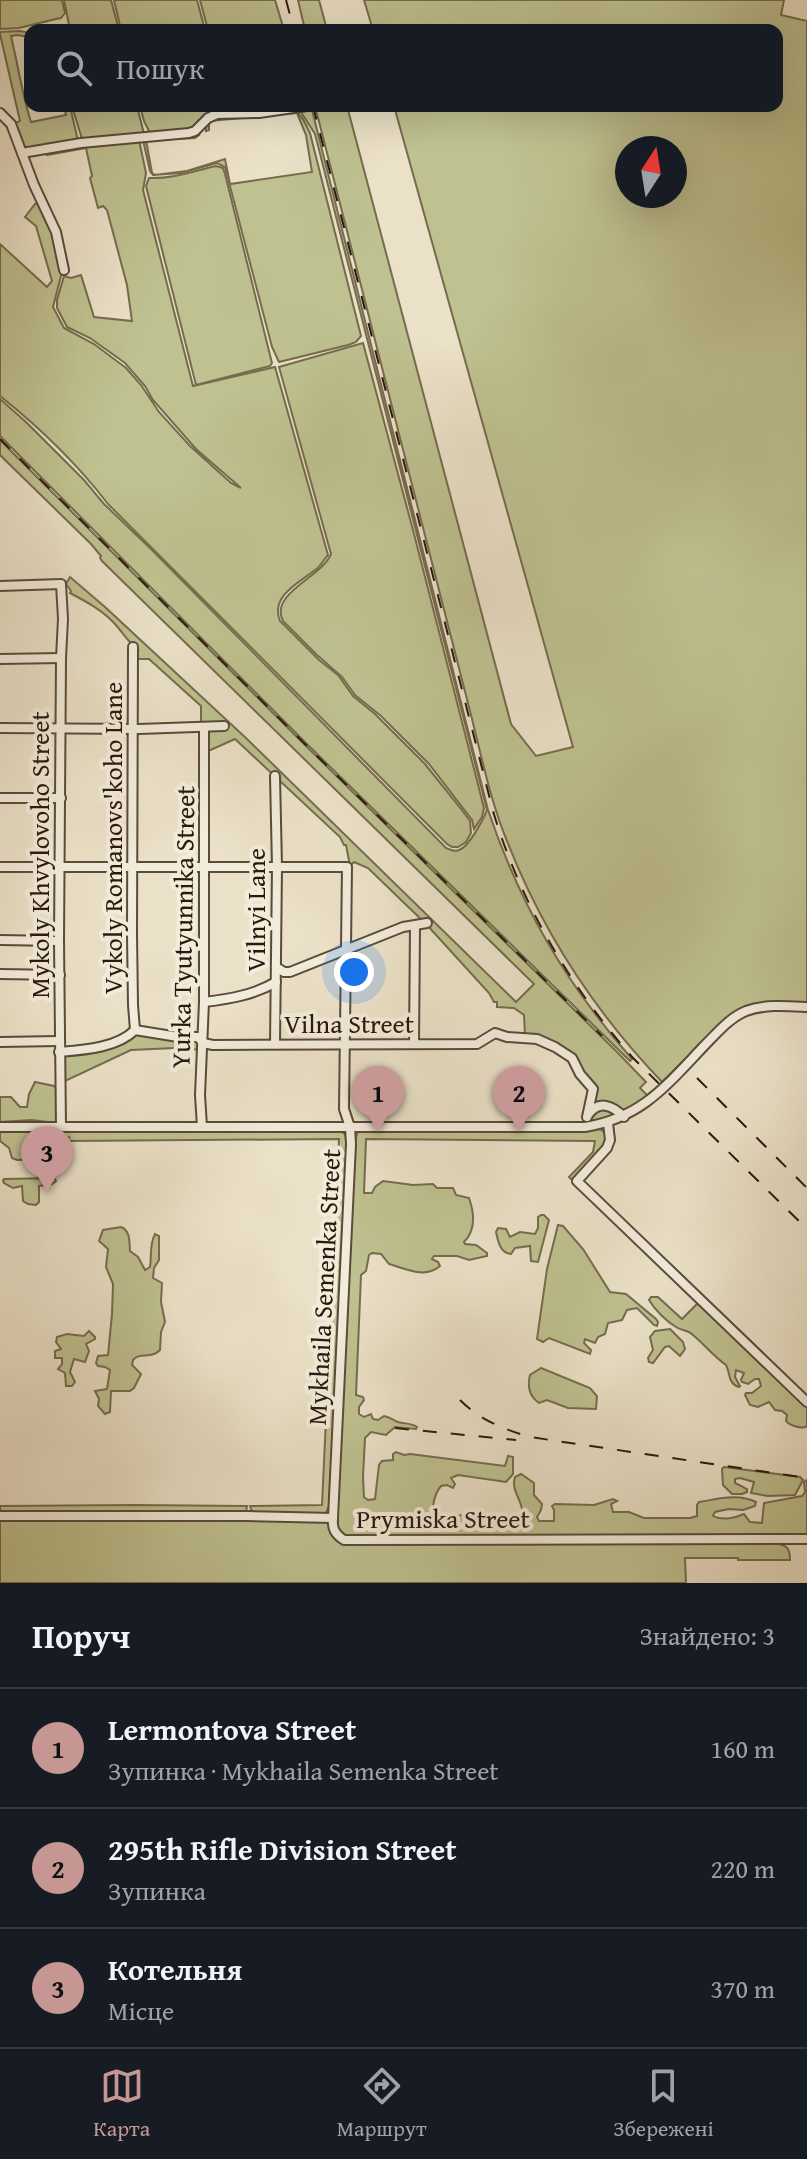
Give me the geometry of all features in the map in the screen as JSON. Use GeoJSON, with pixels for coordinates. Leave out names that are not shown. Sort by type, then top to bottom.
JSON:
{"type":"FeatureCollection","features":[{"type":"Feature","properties":{"kind":"street"},"geometry":{"type":"LineString","coordinates":[[22,153],[81,143],[189,133],[217,114],[266,112]]}},
{"type":"Feature","properties":{"kind":"street"},"geometry":{"type":"LineString","coordinates":[[0,113],[11,124],[56,232],[64,270]]}},
{"type":"Feature","properties":{"kind":"street","name":"Mykoly Khvylovoho Street"},"geometry":{"type":"LineString","coordinates":[[0,586],[61,584],[61,1127]]}},
{"type":"Feature","properties":{"kind":"street","name":"Vykoly Romanovs'koho Lane"},"geometry":{"type":"LineString","coordinates":[[133,647],[132,934],[135,1030]]}},
{"type":"Feature","properties":{"kind":"street"},"geometry":{"type":"LineString","coordinates":[[0,659],[61,658]]}},
{"type":"Feature","properties":{"kind":"street"},"geometry":{"type":"LineString","coordinates":[[0,728],[224,726]]}},
{"type":"Feature","properties":{"kind":"street","name":"Yurka Tyutyunnika Street"},"geometry":{"type":"LineString","coordinates":[[202,1127],[204,727]]}},
{"type":"Feature","properties":{"kind":"street","name":"Vilnyi Lane"},"geometry":{"type":"LineString","coordinates":[[275,776],[275,1044]]}},
{"type":"Feature","properties":{"kind":"street"},"geometry":{"type":"LineString","coordinates":[[0,798],[61,798]]}},
{"type":"Feature","properties":{"kind":"street"},"geometry":{"type":"LineString","coordinates":[[0,867],[277,867]]}},
{"type":"Feature","properties":{"kind":"street","name":"Mykhaila Semenka Street"},"geometry":{"type":"LineString","coordinates":[[277,867],[347,867],[344,1109],[351,1144],[333,1518]]}},
{"type":"Feature","properties":{"kind":"street"},"geometry":{"type":"LineString","coordinates":[[276,967],[290,972],[403,927],[427,923]]}},
{"type":"Feature","properties":{"kind":"street"},"geometry":{"type":"LineString","coordinates":[[414,1044],[415,926]]}},
{"type":"Feature","properties":{"kind":"street"},"geometry":{"type":"LineString","coordinates":[[0,940],[59,941]]}},
{"type":"Feature","properties":{"kind":"street"},"geometry":{"type":"LineString","coordinates":[[0,974],[60,975]]}},
{"type":"Feature","properties":{"kind":"street"},"geometry":{"type":"LineString","coordinates":[[204,1002],[246,995],[276,982]]}},
{"type":"Feature","properties":{"kind":"street"},"geometry":{"type":"LineString","coordinates":[[0,1127],[585,1127],[624,1117],[649,1101],[737,1016],[760,1008],[807,1007]]}},
{"type":"Feature","properties":{"kind":"street"},"geometry":{"type":"LineString","coordinates":[[59,1052],[110,1043],[127,1038],[135,1030]]}},
{"type":"Feature","properties":{"kind":"street","name":"Vilna Street"},"geometry":{"type":"LineString","coordinates":[[135,1030],[198,1037],[203,1043],[213,1045],[477,1044],[495,1033],[537,1039],[572,1058],[580,1074],[591,1085],[594,1092],[585,1127]]}},
{"type":"Feature","properties":{"kind":"street"},"geometry":{"type":"LineString","coordinates":[[0,1042],[59,1041]]}},
{"type":"Feature","properties":{"kind":"street"},"geometry":{"type":"LineString","coordinates":[[587,1117],[600,1105],[612,1107],[624,1117]]}},
{"type":"Feature","properties":{"kind":"street"},"geometry":{"type":"LineString","coordinates":[[608,1123],[610,1140],[607,1148],[577,1181],[807,1402]]}},
{"type":"Feature","properties":{"kind":"street","name":"Prymiska Street"},"geometry":{"type":"LineString","coordinates":[[0,1516],[333,1518],[334,1531],[344,1540],[806,1539]]}},
{"type":"Feature","properties":{"kind":"green space"},"geometry":{"type":"Polygon","coordinates":[[[0,0],[62,0],[65,13],[61,18],[0,29],[0,0]]]}},
{"type":"Feature","properties":{"kind":"green space"},"geometry":{"type":"Polygon","coordinates":[[[64,0],[111,0],[117,24],[69,24],[64,0]]]}},
{"type":"Feature","properties":{"kind":"green space"},"geometry":{"type":"Polygon","coordinates":[[[114,0],[197,0],[203,24],[120,24],[114,0]]]}},
{"type":"Feature","properties":{"kind":"green space"},"geometry":{"type":"Polygon","coordinates":[[[200,0],[275,0],[282,24],[206,24],[200,0]]]}},
{"type":"Feature","properties":{"kind":"green space"},"geometry":{"type":"Polygon","coordinates":[[[298,0],[319,0],[325,24],[304,24],[298,0]]]}},
{"type":"Feature","properties":{"kind":"green space"},"geometry":{"type":"Polygon","coordinates":[[[364,0],[784,0],[781,15],[807,21],[807,1005],[769,1004],[714,1031],[662,1082],[614,1027],[572,969],[537,907],[501,825],[486,777],[317,112],[349,112],[511,724],[536,756],[573,747],[396,112],[783,112],[783,24],[371,24],[364,0]]]}},
{"type":"Feature","properties":{"kind":"green space"},"geometry":{"type":"Polygon","coordinates":[[[0,32],[24,32],[24,36],[11,36],[24,94],[24,112],[28,112],[31,122],[71,112],[78,141],[28,149],[23,147],[13,124],[20,121],[0,32]]]}},
{"type":"Feature","properties":{"kind":"green space"},"geometry":{"type":"Polygon","coordinates":[[[74,112],[138,112],[144,134],[82,139],[74,112]]]}},
{"type":"Feature","properties":{"kind":"green space"},"geometry":{"type":"Polygon","coordinates":[[[142,112],[216,112],[198,125],[181,130],[150,133],[142,112]]]}},
{"type":"Feature","properties":{"kind":"green space"},"geometry":{"type":"Polygon","coordinates":[[[281,112],[298,113],[310,133],[361,336],[356,342],[279,362],[272,347],[225,167],[217,163],[181,173],[158,175],[187,171],[225,159],[230,184],[312,172],[306,135],[297,113],[209,121],[212,117],[281,112]]]}},
{"type":"Feature","properties":{"kind":"green space"},"geometry":{"type":"Polygon","coordinates":[[[301,112],[313,112],[488,810],[515,878],[547,942],[586,1002],[632,1059],[630,1061],[310,747],[0,436],[0,399],[84,480],[104,504],[446,848],[457,851],[463,848],[487,810],[315,134],[301,112]]]}},
{"type":"Feature","properties":{"kind":"green space"},"geometry":{"type":"Polygon","coordinates":[[[199,135],[195,138],[146,140],[152,173],[153,175],[150,171],[143,140],[199,135]]]}},
{"type":"Feature","properties":{"kind":"green space"},"geometry":{"type":"Polygon","coordinates":[[[139,140],[146,173],[143,190],[193,386],[275,367],[328,555],[282,597],[278,612],[280,621],[425,764],[462,810],[470,821],[471,833],[466,842],[458,847],[447,844],[108,504],[57,447],[0,396],[0,244],[47,287],[52,281],[36,226],[25,217],[35,204],[41,203],[54,232],[63,268],[53,307],[64,328],[94,344],[126,368],[190,446],[231,483],[241,488],[196,449],[125,363],[90,338],[67,327],[57,308],[64,276],[71,278],[81,275],[94,317],[132,321],[127,285],[107,210],[103,206],[98,208],[86,148],[47,155],[47,150],[139,140]]]}},
{"type":"Feature","properties":{"kind":"green space"},"geometry":{"type":"Polygon","coordinates":[[[216,166],[223,168],[225,174],[272,363],[196,385],[146,186],[149,178],[175,176],[216,166]]]}},
{"type":"Feature","properties":{"kind":"green space"},"geometry":{"type":"Polygon","coordinates":[[[363,343],[484,808],[474,829],[472,820],[429,764],[355,695],[342,677],[283,621],[283,602],[331,554],[279,367],[363,343]]]}},
{"type":"Feature","properties":{"kind":"green space"},"geometry":{"type":"Polygon","coordinates":[[[0,440],[616,1051],[646,1082],[640,1088],[648,1096],[615,1117],[590,1121],[595,1091],[581,1073],[577,1062],[525,1036],[524,1015],[514,1008],[497,1007],[497,1002],[427,925],[368,868],[354,862],[350,866],[346,845],[340,837],[235,739],[206,752],[201,706],[149,659],[134,659],[138,650],[115,624],[100,610],[70,593],[66,584],[70,577],[247,739],[516,1002],[534,984],[102,561],[91,544],[0,455],[0,440]]]}},
{"type":"Feature","properties":{"kind":"green space"},"geometry":{"type":"Polygon","coordinates":[[[136,1033],[197,1039],[201,1050],[131,1050],[63,1082],[63,1057],[66,1054],[136,1033]]]}},
{"type":"Feature","properties":{"kind":"green space"},"geometry":{"type":"Polygon","coordinates":[[[35,1082],[54,1086],[57,1090],[55,1123],[32,1120],[0,1122],[0,1097],[11,1097],[20,1107],[27,1107],[35,1082]]]}},
{"type":"Feature","properties":{"kind":"green space"},"geometry":{"type":"Polygon","coordinates":[[[600,1129],[607,1134],[605,1146],[573,1181],[569,1177],[593,1152],[595,1141],[366,1139],[364,1193],[372,1193],[383,1181],[453,1188],[456,1195],[469,1198],[472,1209],[472,1226],[465,1244],[476,1245],[487,1256],[469,1260],[457,1256],[434,1256],[432,1259],[440,1266],[422,1272],[389,1264],[381,1254],[369,1255],[366,1271],[361,1275],[356,1395],[364,1400],[359,1414],[364,1417],[371,1414],[373,1419],[378,1420],[386,1416],[417,1427],[395,1427],[386,1435],[371,1432],[365,1438],[364,1497],[375,1499],[379,1465],[382,1461],[393,1460],[396,1452],[505,1466],[508,1456],[513,1457],[513,1474],[506,1482],[458,1475],[451,1478],[455,1484],[453,1488],[441,1486],[433,1508],[434,1516],[439,1518],[469,1515],[476,1520],[522,1519],[514,1482],[515,1477],[521,1474],[534,1483],[534,1495],[542,1504],[537,1517],[539,1521],[554,1521],[552,1506],[555,1504],[594,1505],[613,1499],[617,1501],[611,1504],[613,1512],[629,1512],[644,1518],[690,1518],[697,1516],[699,1502],[735,1497],[756,1502],[755,1506],[715,1512],[713,1516],[728,1518],[744,1514],[750,1522],[762,1523],[764,1503],[802,1496],[807,1480],[807,1536],[346,1537],[336,1529],[335,1519],[358,1131],[600,1129]]]}},
{"type":"Feature","properties":{"kind":"green space"},"geometry":{"type":"Polygon","coordinates":[[[0,1130],[340,1131],[345,1134],[347,1145],[329,1506],[325,1515],[252,1512],[250,1506],[322,1505],[339,1139],[69,1141],[69,1137],[57,1137],[55,1140],[38,1139],[35,1142],[57,1147],[57,1159],[17,1160],[0,1141],[0,1130]]]}},
{"type":"Feature","properties":{"kind":"green space"},"geometry":{"type":"Polygon","coordinates":[[[54,1178],[56,1181],[52,1184],[39,1186],[39,1202],[36,1205],[23,1201],[22,1186],[13,1188],[3,1181],[4,1179],[54,1178]]]}},
{"type":"Feature","properties":{"kind":"green space"},"geometry":{"type":"Polygon","coordinates":[[[541,1215],[549,1220],[538,1262],[531,1261],[530,1246],[515,1248],[511,1254],[502,1249],[496,1232],[498,1228],[506,1229],[510,1237],[520,1232],[535,1234],[541,1215]]]}},
{"type":"Feature","properties":{"kind":"green space"},"geometry":{"type":"Polygon","coordinates":[[[558,1225],[563,1226],[583,1249],[610,1292],[626,1294],[656,1319],[657,1326],[637,1308],[627,1310],[622,1320],[608,1323],[605,1334],[598,1337],[595,1343],[585,1339],[590,1354],[549,1338],[543,1342],[537,1339],[547,1269],[558,1225]]]}},
{"type":"Feature","properties":{"kind":"green space"},"geometry":{"type":"Polygon","coordinates":[[[121,1227],[128,1234],[130,1251],[138,1257],[145,1270],[150,1267],[153,1238],[155,1234],[159,1236],[159,1260],[153,1278],[162,1283],[161,1302],[165,1322],[160,1350],[133,1360],[132,1365],[141,1374],[134,1388],[130,1391],[111,1391],[110,1412],[105,1414],[98,1406],[95,1391],[107,1389],[110,1370],[96,1363],[98,1356],[108,1355],[113,1284],[106,1267],[108,1249],[99,1241],[103,1230],[121,1227]]]}},
{"type":"Feature","properties":{"kind":"green space"},"geometry":{"type":"Polygon","coordinates":[[[658,1297],[682,1319],[698,1303],[807,1403],[807,1426],[790,1424],[786,1421],[787,1415],[775,1410],[769,1402],[758,1407],[750,1405],[745,1395],[761,1386],[759,1379],[748,1384],[742,1382],[744,1373],[736,1370],[735,1377],[740,1386],[735,1385],[726,1365],[691,1333],[665,1318],[654,1308],[649,1300],[658,1297]]]}},
{"type":"Feature","properties":{"kind":"green space"},"geometry":{"type":"Polygon","coordinates":[[[670,1329],[683,1342],[685,1349],[680,1356],[669,1346],[665,1347],[653,1363],[649,1362],[653,1350],[650,1337],[655,1331],[670,1329]]]}},
{"type":"Feature","properties":{"kind":"green space"},"geometry":{"type":"Polygon","coordinates":[[[89,1331],[95,1339],[86,1344],[89,1351],[85,1362],[74,1359],[70,1372],[75,1382],[72,1386],[66,1386],[65,1373],[58,1369],[62,1358],[55,1358],[55,1351],[61,1349],[56,1342],[57,1337],[67,1334],[84,1336],[89,1331]]]}},
{"type":"Feature","properties":{"kind":"green space"},"geometry":{"type":"Polygon","coordinates":[[[541,1368],[590,1388],[597,1396],[596,1409],[568,1408],[547,1400],[539,1403],[531,1394],[529,1383],[530,1375],[541,1368]]]}},
{"type":"Feature","properties":{"kind":"green space"},"geometry":{"type":"Polygon","coordinates":[[[724,1467],[800,1477],[803,1480],[795,1495],[768,1496],[751,1493],[754,1482],[740,1478],[735,1479],[735,1483],[747,1492],[732,1494],[723,1485],[724,1467]]]}},
{"type":"Feature","properties":{"kind":"green space"},"geometry":{"type":"Polygon","coordinates":[[[0,1506],[247,1506],[246,1512],[0,1513],[0,1506]]]}},
{"type":"Feature","properties":{"kind":"green space"},"geometry":{"type":"Polygon","coordinates":[[[0,1518],[324,1521],[330,1525],[337,1539],[770,1540],[787,1548],[790,1560],[685,1558],[686,1583],[0,1583],[0,1518]]]}},
{"type":"Feature","properties":{"kind":"railway"},"geometry":{"type":"LineString","coordinates":[[286,0],[292,24]]}},
{"type":"Feature","properties":{"kind":"railway"},"geometry":{"type":"LineString","coordinates":[[315,112],[493,811],[517,878],[568,973],[610,1031],[633,1058],[807,1229]]}},
{"type":"Feature","properties":{"kind":"railway"},"geometry":{"type":"LineString","coordinates":[[0,439],[602,1036]]}},
{"type":"Feature","properties":{"kind":"railway"},"geometry":{"type":"LineString","coordinates":[[697,1078],[807,1188]]}},
{"type":"Feature","properties":{"kind":"railway"},"geometry":{"type":"LineString","coordinates":[[460,1400],[492,1423],[530,1437],[807,1478]]}},
{"type":"Feature","properties":{"kind":"railway"},"geometry":{"type":"LineString","coordinates":[[395,1428],[516,1440]]}},
{"type":"Feature","properties":{"kind":"place","name":"Lermontova Street"},"geometry":{"type":"Point","coordinates":[378,1132]}},
{"type":"Feature","properties":{"kind":"place","name":"295th Rifle Division Street"},"geometry":{"type":"Point","coordinates":[519,1132]}},
{"type":"Feature","properties":{"kind":"place","name":"Котельня"},"geometry":{"type":"Point","coordinates":[47,1192]}}]}
